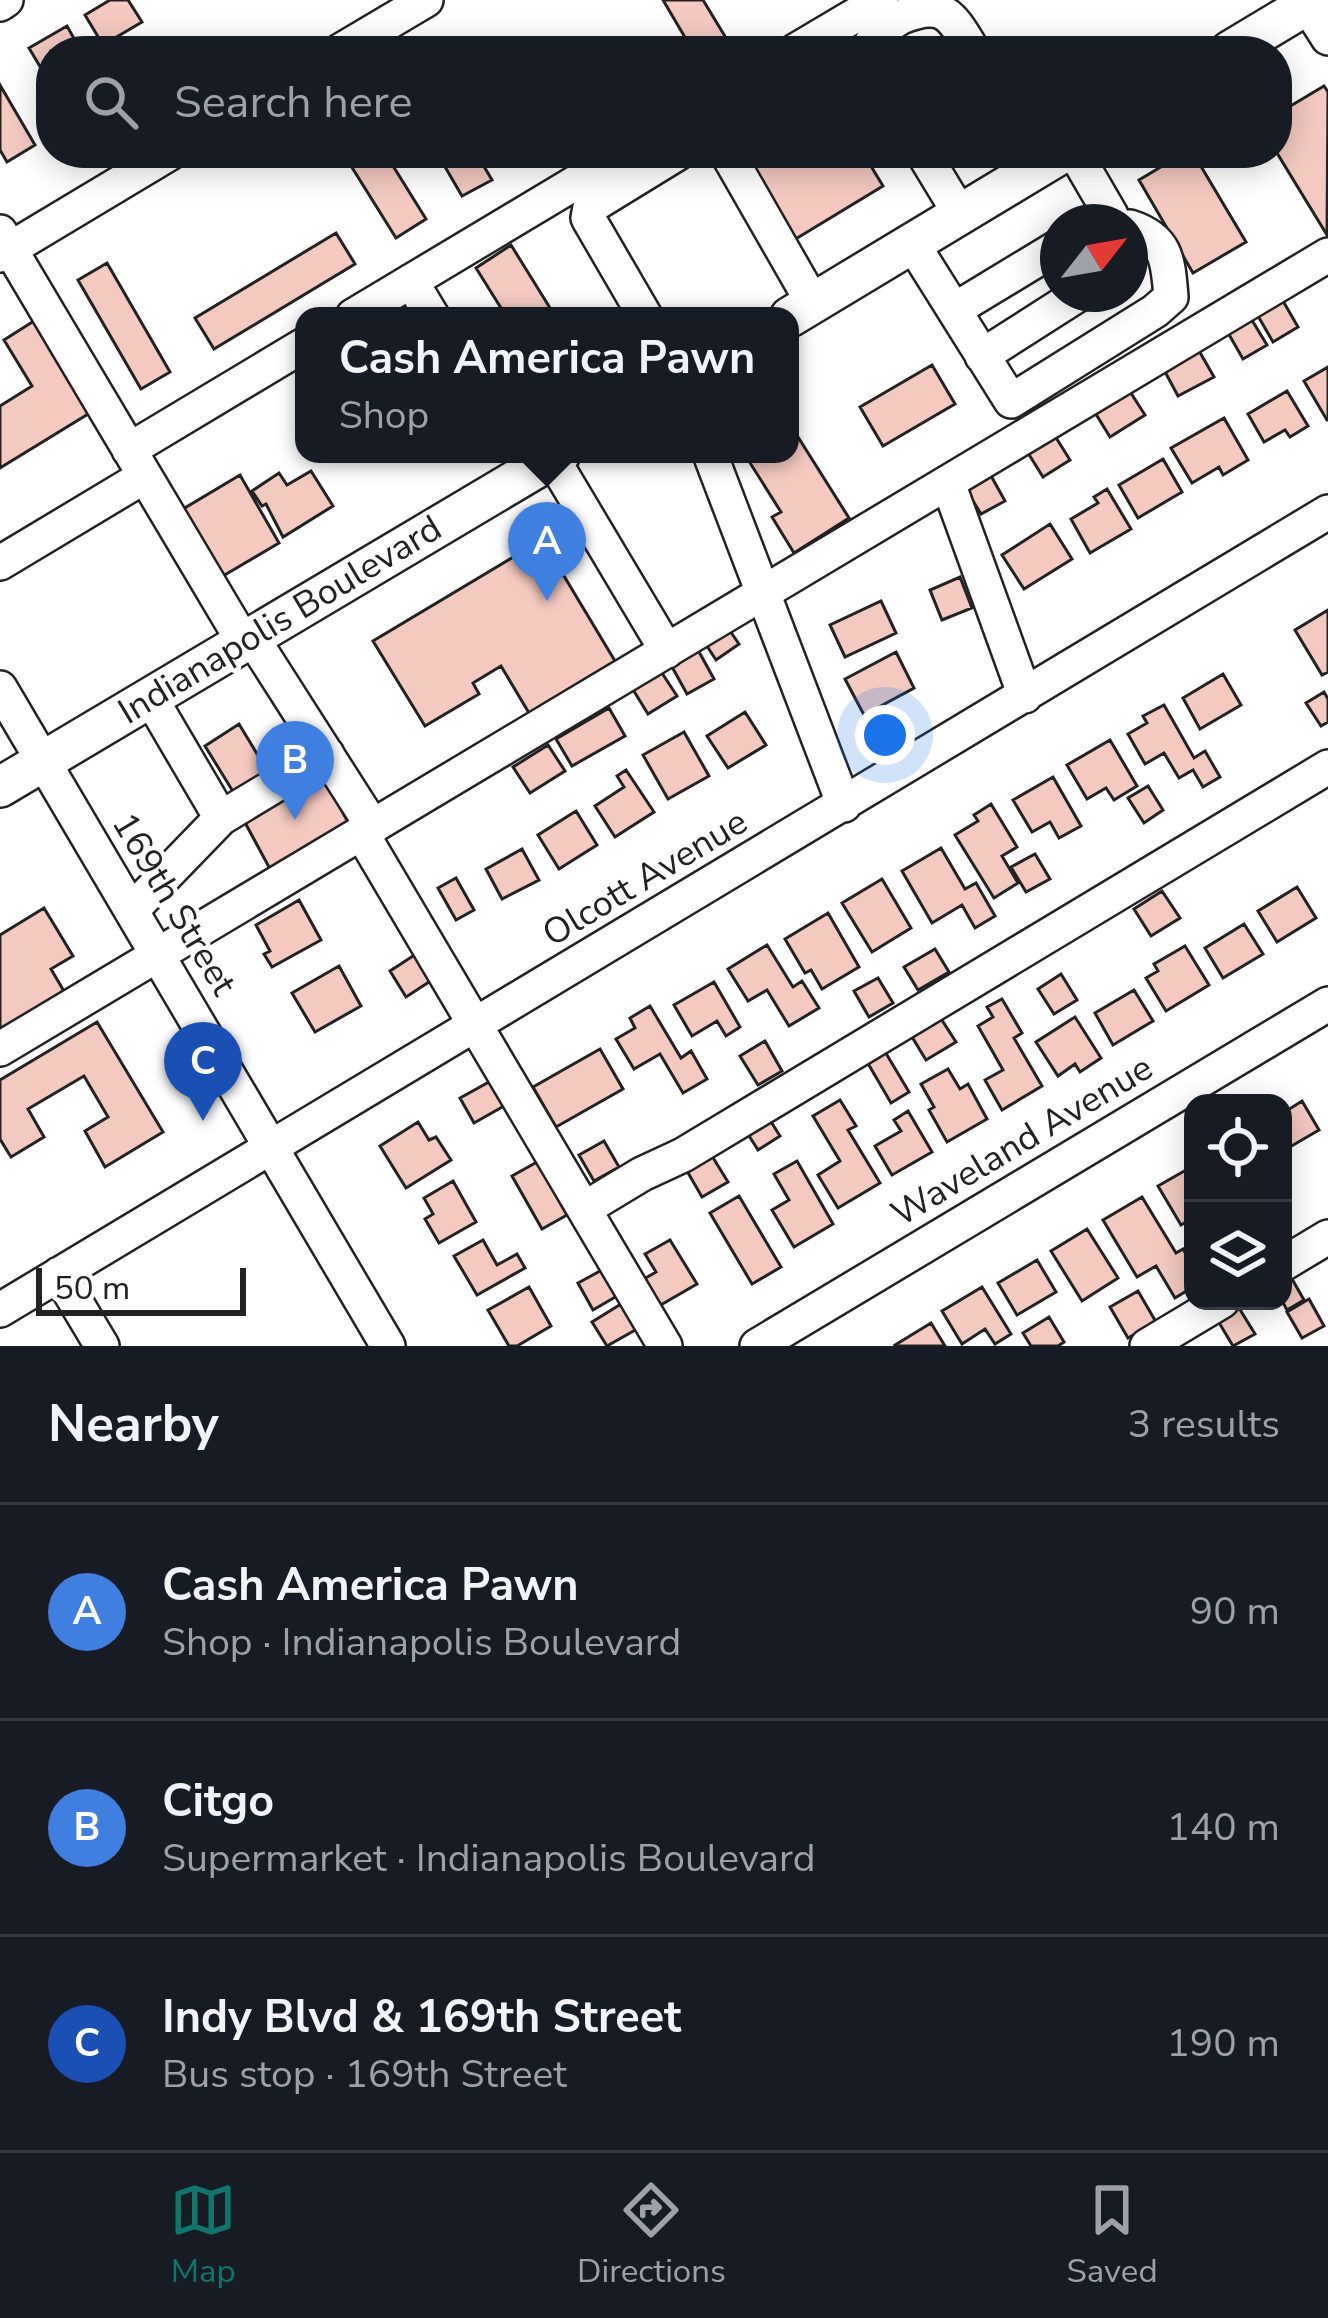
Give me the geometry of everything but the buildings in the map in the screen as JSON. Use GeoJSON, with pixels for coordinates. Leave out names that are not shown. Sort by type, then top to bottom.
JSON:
{"type":"FeatureCollection","features":[{"type":"Feature","properties":{"kind":"main road"},"geometry":{"type":"LineString","coordinates":[[1265,36],[1317,14]]}},
{"type":"Feature","properties":{"kind":"main road"},"geometry":{"type":"LineString","coordinates":[[801,310],[1035,168]]}},
{"type":"Feature","properties":{"kind":"main road","name":"Indianapolis Boulevard"},"geometry":{"type":"LineString","coordinates":[[0,787],[533,463]]}},
{"type":"Feature","properties":{"kind":"street"},"geometry":{"type":"LineString","coordinates":[[365,36],[426,0]]}},
{"type":"Feature","properties":{"kind":"street"},"geometry":{"type":"LineString","coordinates":[[820,36],[880,0]]}},
{"type":"Feature","properties":{"kind":"street"},"geometry":{"type":"LineString","coordinates":[[876,36],[924,3],[949,12],[964,36]]}},
{"type":"Feature","properties":{"kind":"street"},"geometry":{"type":"LineString","coordinates":[[143,168],[3,245],[247,639],[327,754],[474,1025],[664,1346]]}},
{"type":"Feature","properties":{"kind":"street"},"geometry":{"type":"LineString","coordinates":[[368,307],[600,168]]}},
{"type":"Feature","properties":{"kind":"street"},"geometry":{"type":"LineString","coordinates":[[639,307],[588,218],[590,207],[654,168]]}},
{"type":"Feature","properties":{"kind":"street"},"geometry":{"type":"LineString","coordinates":[[734,168],[801,310]]}},
{"type":"Feature","properties":{"kind":"street"},"geometry":{"type":"LineString","coordinates":[[932,168],[960,214]]}},
{"type":"Feature","properties":{"kind":"street"},"geometry":{"type":"LineString","coordinates":[[1065,168],[1100,204]]}},
{"type":"Feature","properties":{"kind":"street"},"geometry":{"type":"LineString","coordinates":[[912,243],[1011,401],[1171,297],[1168,258],[1148,233]]}},
{"type":"Feature","properties":{"kind":"street"},"geometry":{"type":"LineString","coordinates":[[1148,252],[1169,277]]}},
{"type":"Feature","properties":{"kind":"street"},"geometry":{"type":"LineString","coordinates":[[0,1048],[1328,255]]}},
{"type":"Feature","properties":{"kind":"street"},"geometry":{"type":"LineString","coordinates":[[957,315],[1040,259]]}},
{"type":"Feature","properties":{"kind":"street"},"geometry":{"type":"LineString","coordinates":[[957,315],[1040,272]]}},
{"type":"Feature","properties":{"kind":"street"},"geometry":{"type":"LineString","coordinates":[[411,281],[427,307]]}},
{"type":"Feature","properties":{"kind":"street"},"geometry":{"type":"LineString","coordinates":[[982,356],[1051,312]]}},
{"type":"Feature","properties":{"kind":"street"},"geometry":{"type":"LineString","coordinates":[[0,563],[295,351]]}},
{"type":"Feature","properties":{"kind":"street"},"geometry":{"type":"LineString","coordinates":[[540,463],[668,651]]}},
{"type":"Feature","properties":{"kind":"street"},"geometry":{"type":"LineString","coordinates":[[713,463],[844,805]]}},
{"type":"Feature","properties":{"kind":"street"},"geometry":{"type":"LineString","coordinates":[[948,483],[1024,696]]}},
{"type":"Feature","properties":{"kind":"street","name":"Olcott Avenue"},"geometry":{"type":"LineString","coordinates":[[0,1310],[1328,512]]}},
{"type":"Feature","properties":{"kind":"street","name":"169th Street"},"geometry":{"type":"LineString","coordinates":[[0,688],[388,1346]]}},
{"type":"Feature","properties":{"kind":"street"},"geometry":{"type":"LineString","coordinates":[[150,697],[221,818]]}},
{"type":"Feature","properties":{"kind":"street"},"geometry":{"type":"LineString","coordinates":[[132,910],[221,818],[327,754]]}},
{"type":"Feature","properties":{"kind":"street"},"geometry":{"type":"LineString","coordinates":[[584,1209],[683,1155],[1328,767]]}},
{"type":"Feature","properties":{"kind":"street","name":"Waveland Avenue"},"geometry":{"type":"LineString","coordinates":[[757,1346],[1328,1004]]}},
{"type":"Feature","properties":{"kind":"street"},"geometry":{"type":"LineString","coordinates":[[1292,1259],[1328,1237]]}},
{"type":"Feature","properties":{"kind":"street"},"geometry":{"type":"LineString","coordinates":[[59,1274],[101,1346]]}},
{"type":"Feature","properties":{"kind":"street"},"geometry":{"type":"LineString","coordinates":[[1147,1346],[1207,1310]]}},
{"type":"Feature","properties":{"kind":"place","name":"Cash America Pawn"},"geometry":{"type":"Point","coordinates":[547,601]}},
{"type":"Feature","properties":{"kind":"place","name":"Citgo"},"geometry":{"type":"Point","coordinates":[295,820]}},
{"type":"Feature","properties":{"kind":"place","name":"Indy Blvd & 169th Street"},"geometry":{"type":"Point","coordinates":[203,1121]}}]}
